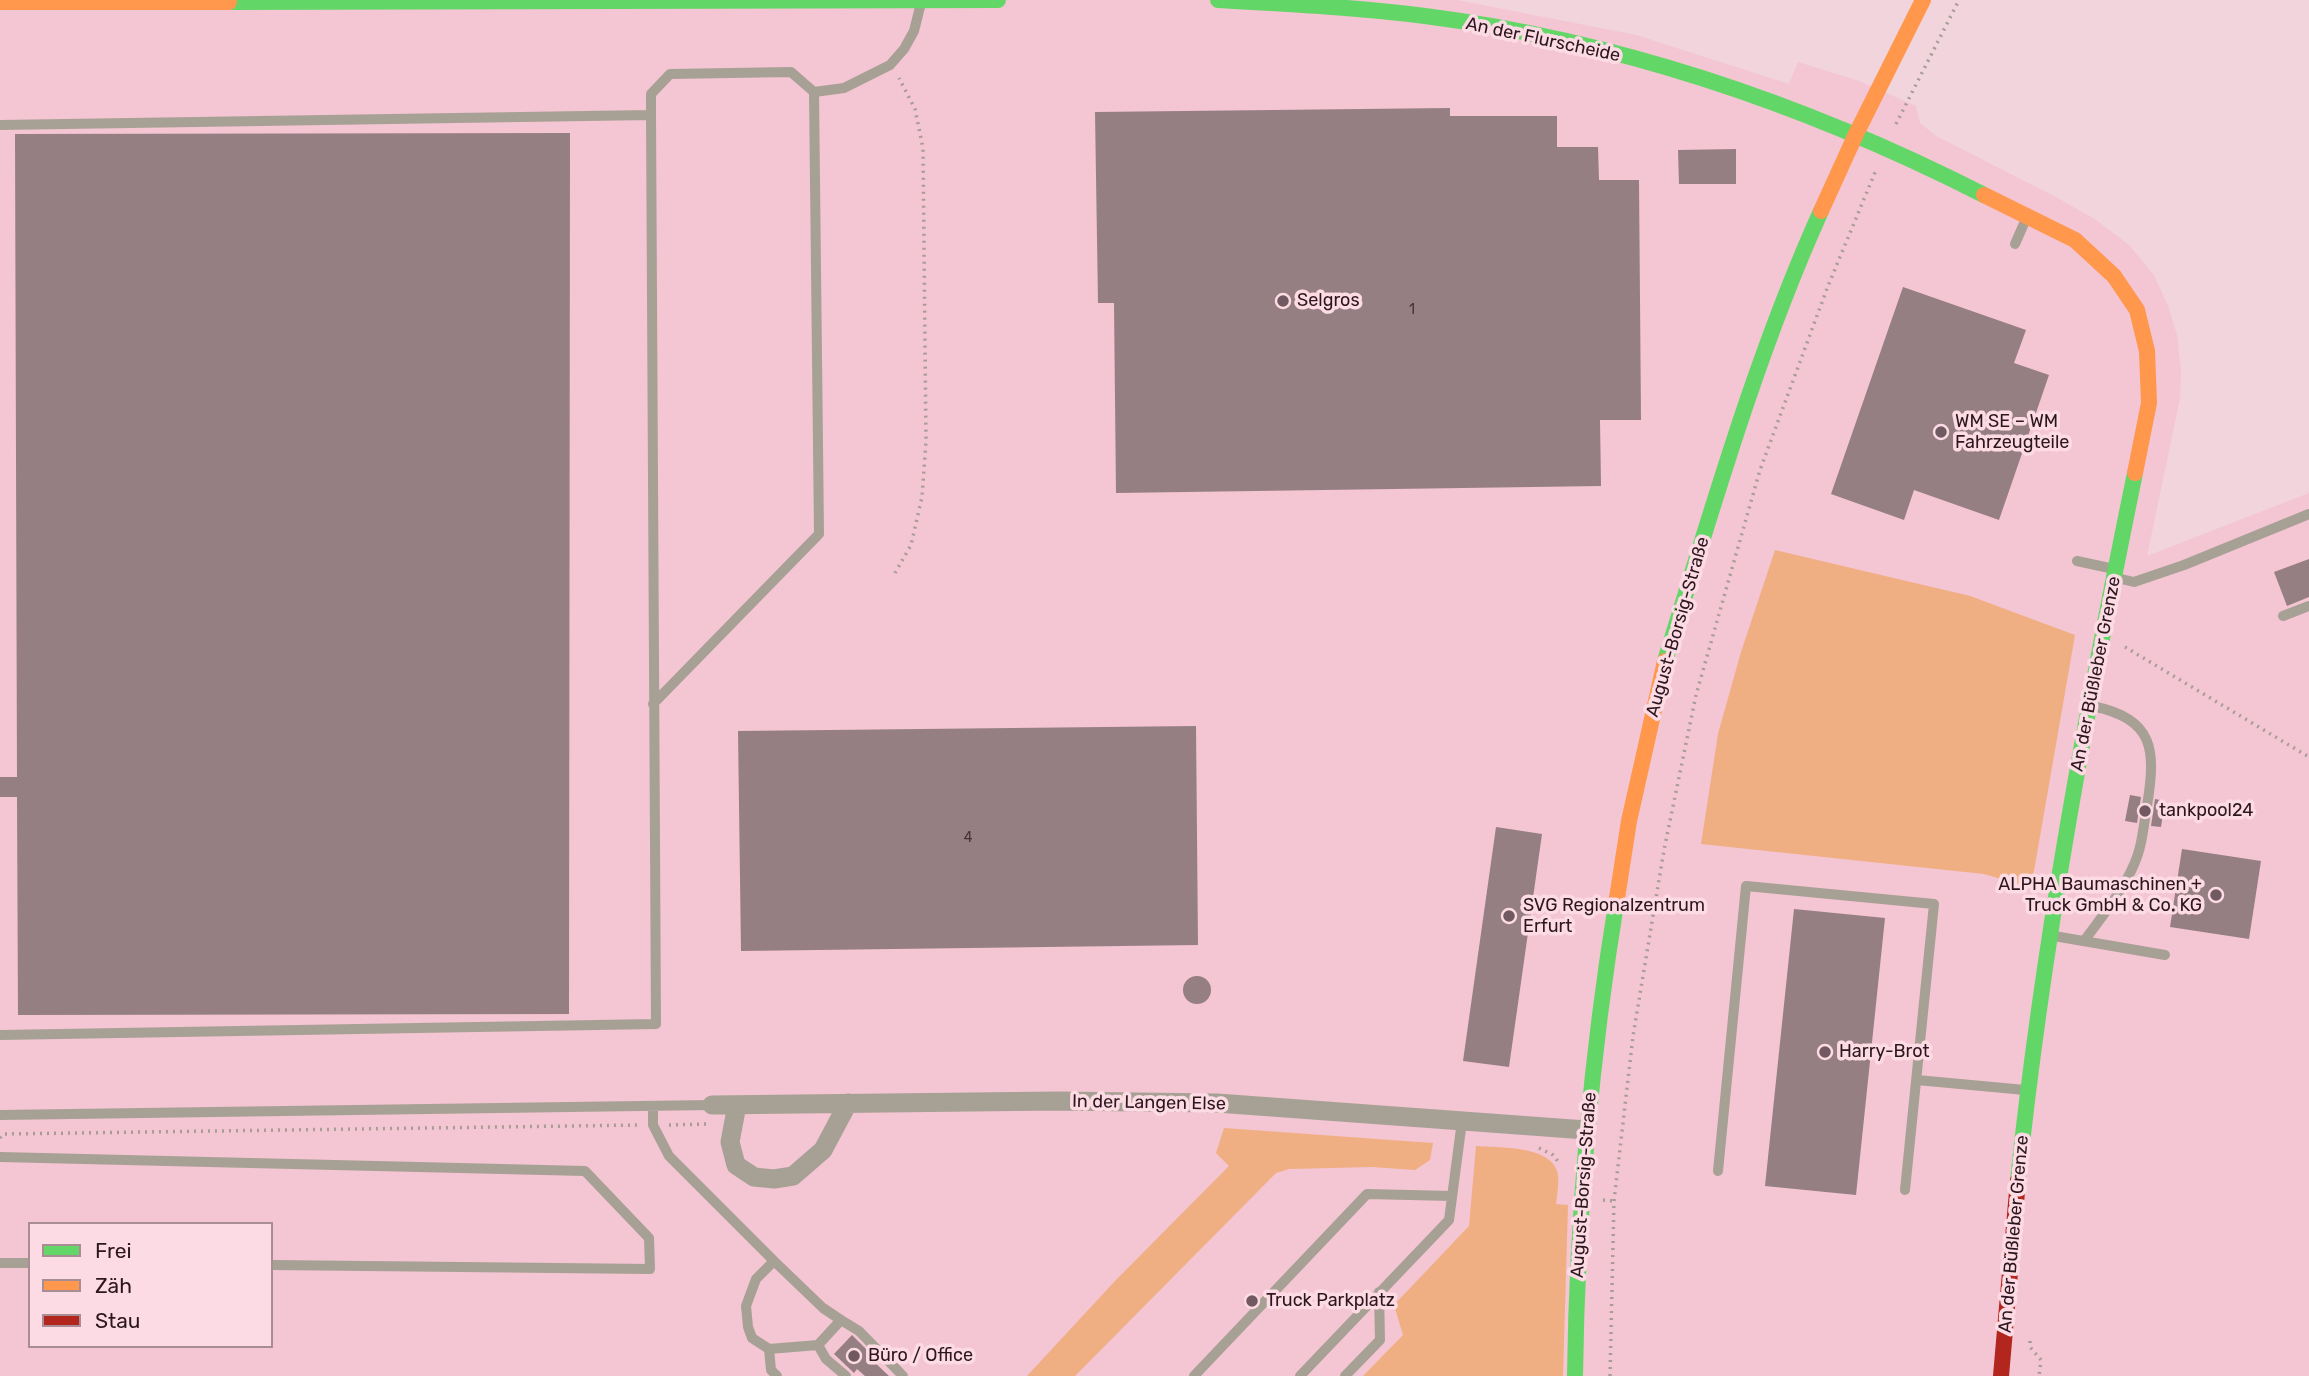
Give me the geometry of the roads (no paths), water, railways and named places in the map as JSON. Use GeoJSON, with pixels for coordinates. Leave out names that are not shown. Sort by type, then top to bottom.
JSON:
{"type":"FeatureCollection","features":[{"type":"Feature","properties":{"kind":"street"},"geometry":{"type":"LineString","coordinates":[[0,2],[998,0]]}},
{"type":"Feature","properties":{"kind":"street","name":"An der Flurscheide"},"geometry":{"type":"LineString","coordinates":[[1218,0],[1367,9],[1531,35],[1627,57],[1761,98],[1856,134]]}},
{"type":"Feature","properties":{"kind":"street","name":"August-Borsig-Straße"},"geometry":{"type":"LineString","coordinates":[[1575,1376],[1581,1198],[1599,1006],[1629,821],[1665,661],[1732,447],[1796,266],[1856,134],[1923,0]]}},
{"type":"Feature","properties":{"kind":"street","name":"An der Büßleber Grenze"},"geometry":{"type":"LineString","coordinates":[[1856,134],[2075,240],[2099,259],[2121,282],[2143,325],[2148,343],[2149,403],[2088,705],[2050,935],[2017,1177],[2001,1376]]}},
{"type":"Feature","properties":{"kind":"street"},"geometry":{"type":"LineString","coordinates":[[735,1114],[730,1142],[736,1165],[754,1177],[774,1179],[793,1176],[823,1150],[848,1103]]}},
{"type":"Feature","properties":{"kind":"street","name":"In der Langen Else"},"geometry":{"type":"LineString","coordinates":[[712,1105],[735,1114],[848,1103],[1217,1103],[1586,1130]]}},
{"type":"Feature","properties":{"kind":"lane"},"geometry":{"type":"LineString","coordinates":[[814,92],[844,88],[890,65],[904,50],[914,31],[921,1]]}},
{"type":"Feature","properties":{"kind":"lane"},"geometry":{"type":"LineString","coordinates":[[0,1035],[656,1024],[653,704],[651,94],[670,74],[791,72],[814,92],[820,534],[653,704]]}},
{"type":"Feature","properties":{"kind":"lane"},"geometry":{"type":"LineString","coordinates":[[0,125],[651,115]]}},
{"type":"Feature","properties":{"kind":"lane"},"geometry":{"type":"LineString","coordinates":[[2015,244],[2028,217]]}},
{"type":"Feature","properties":{"kind":"lane"},"geometry":{"type":"LineString","coordinates":[[2077,561],[2134,582],[2309,514]]}},
{"type":"Feature","properties":{"kind":"lane"},"geometry":{"type":"LineString","coordinates":[[2283,616],[2309,606]]}},
{"type":"Feature","properties":{"kind":"lane"},"geometry":{"type":"LineString","coordinates":[[2084,941],[2113,901],[2138,854],[2152,774],[2150,745],[2141,729],[2116,711],[2088,705]]}},
{"type":"Feature","properties":{"kind":"lane"},"geometry":{"type":"LineString","coordinates":[[1718,1171],[1746,886],[1934,904],[1905,1190]]}},
{"type":"Feature","properties":{"kind":"lane"},"geometry":{"type":"LineString","coordinates":[[2050,935],[2165,955]]}},
{"type":"Feature","properties":{"kind":"lane"},"geometry":{"type":"LineString","coordinates":[[1917,1080],[2028,1090]]}},
{"type":"Feature","properties":{"kind":"lane"},"geometry":{"type":"LineString","coordinates":[[0,1115],[712,1105]]}},
{"type":"Feature","properties":{"kind":"lane"},"geometry":{"type":"LineString","coordinates":[[653,1106],[653,1125],[669,1156],[823,1308],[859,1331],[903,1376]]}},
{"type":"Feature","properties":{"kind":"lane"},"geometry":{"type":"LineString","coordinates":[[1300,1376],[1449,1220],[1462,1121]]}},
{"type":"Feature","properties":{"kind":"lane"},"geometry":{"type":"LineString","coordinates":[[0,1157],[585,1171],[649,1238],[650,1269],[273,1265]]}},
{"type":"Feature","properties":{"kind":"lane"},"geometry":{"type":"LineString","coordinates":[[1194,1376],[1367,1194],[1452,1196]]}},
{"type":"Feature","properties":{"kind":"lane"},"geometry":{"type":"LineString","coordinates":[[774,1261],[756,1279],[747,1306],[748,1327],[752,1338],[769,1349],[818,1345],[841,1320]]}},
{"type":"Feature","properties":{"kind":"lane"},"geometry":{"type":"LineString","coordinates":[[0,1263],[28,1263]]}},
{"type":"Feature","properties":{"kind":"lane"},"geometry":{"type":"LineString","coordinates":[[1345,1376],[1380,1340],[1379,1292]]}},
{"type":"Feature","properties":{"kind":"lane"},"geometry":{"type":"LineString","coordinates":[[818,1345],[827,1359],[846,1376]]}},
{"type":"Feature","properties":{"kind":"lane"},"geometry":{"type":"LineString","coordinates":[[769,1349],[771,1370],[777,1376]]}},
{"type":"Feature","properties":{"kind":"place","name":"Selgros"},"geometry":{"type":"Point","coordinates":[1283,301]}},
{"type":"Feature","properties":{"kind":"place","name":"WM SE – WM Fahrzeugteile"},"geometry":{"type":"Point","coordinates":[1941,432]}},
{"type":"Feature","properties":{"kind":"place","name":"tankpool24"},"geometry":{"type":"Point","coordinates":[2145,811]}},
{"type":"Feature","properties":{"kind":"place","name":"ALPHA Baumaschinen + Truck GmbH & Co. KG"},"geometry":{"type":"Point","coordinates":[2216,895]}},
{"type":"Feature","properties":{"kind":"place","name":"SVG Regionalzentrum Erfurt"},"geometry":{"type":"Point","coordinates":[1509,916]}},
{"type":"Feature","properties":{"kind":"place","name":"Harry-Brot"},"geometry":{"type":"Point","coordinates":[1825,1052]}},
{"type":"Feature","properties":{"kind":"place","name":"Truck Parkplatz"},"geometry":{"type":"Point","coordinates":[1252,1301]}},
{"type":"Feature","properties":{"kind":"place","name":"Büro / Office"},"geometry":{"type":"Point","coordinates":[854,1356]}}]}
